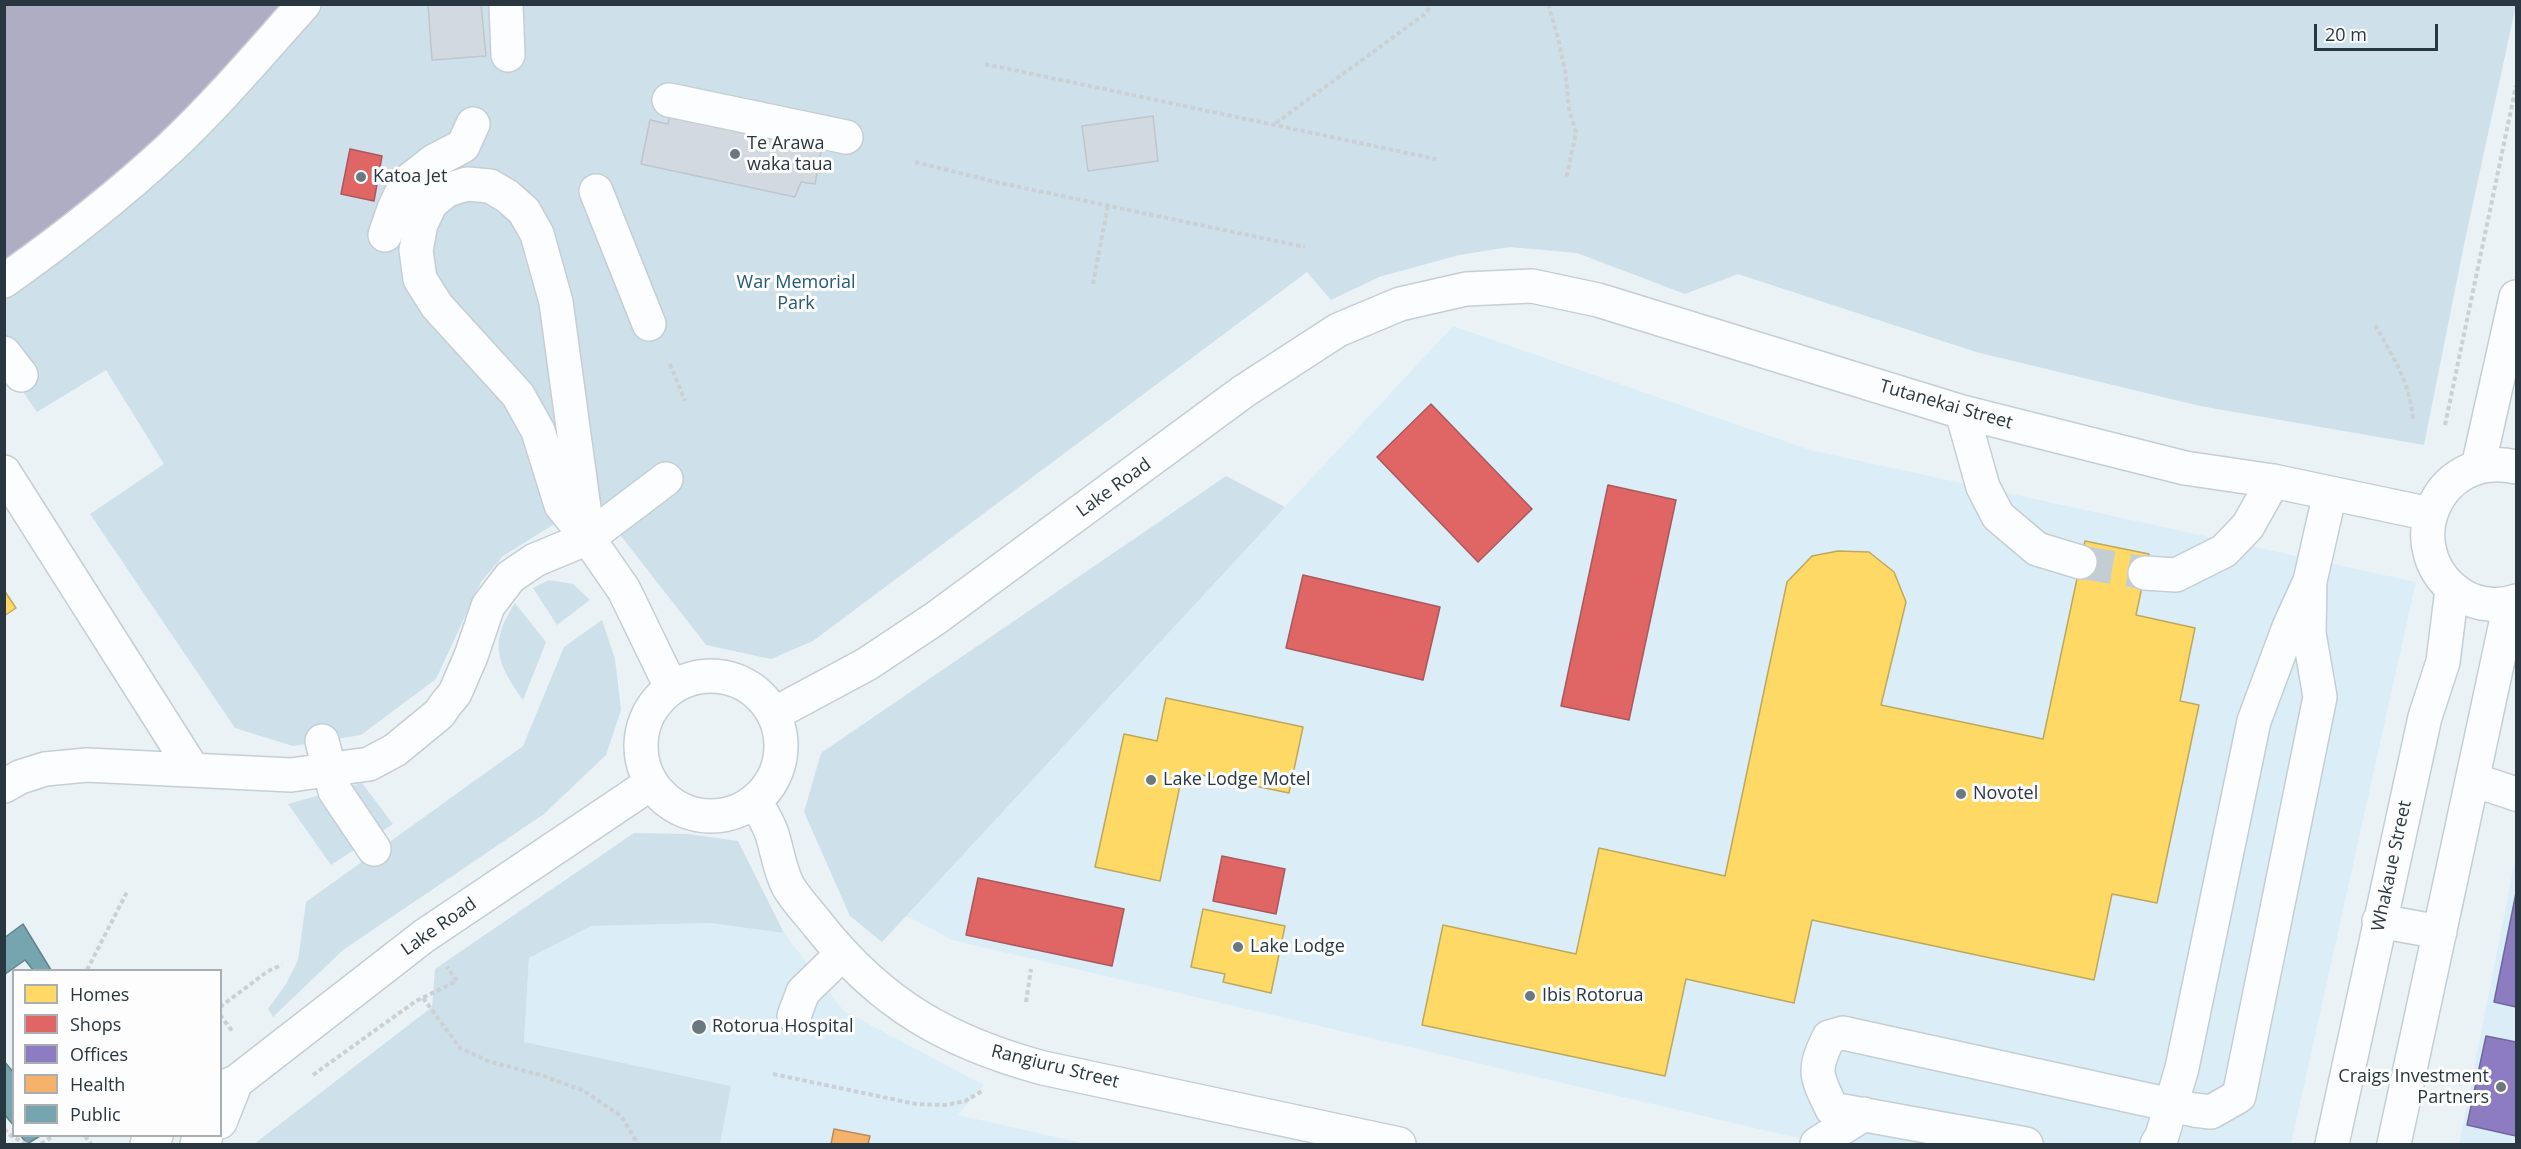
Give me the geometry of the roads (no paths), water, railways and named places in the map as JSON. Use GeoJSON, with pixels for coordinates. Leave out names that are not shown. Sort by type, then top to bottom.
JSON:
{"type":"FeatureCollection","features":[{"type":"Feature","properties":{"kind":"street"},"geometry":{"type":"LineString","coordinates":[[4,281],[66,237],[171,147],[304,4]]}},
{"type":"Feature","properties":{"kind":"street"},"geometry":{"type":"LineString","coordinates":[[506,4],[508,55]]}},
{"type":"Feature","properties":{"kind":"street"},"geometry":{"type":"LineString","coordinates":[[669,100],[846,137]]}},
{"type":"Feature","properties":{"kind":"street"},"geometry":{"type":"LineString","coordinates":[[385,236],[406,183],[434,161],[463,146],[473,124]]}},
{"type":"Feature","properties":{"kind":"street"},"geometry":{"type":"LineString","coordinates":[[588,538],[576,391],[537,234],[524,211],[507,196],[490,186],[467,184],[447,190],[431,203],[421,224],[416,250],[420,279],[437,306],[518,395],[521,418],[538,431],[561,505],[588,538],[624,590],[671,687]]}},
{"type":"Feature","properties":{"kind":"street"},"geometry":{"type":"LineString","coordinates":[[597,191],[649,324]]}},
{"type":"Feature","properties":{"kind":"street","name":"Tutanekai Street"},"geometry":{"type":"LineString","coordinates":[[1466,289],[1532,286],[1598,300],[1962,412],[2185,468],[2272,481],[2430,514]]}},
{"type":"Feature","properties":{"kind":"street","name":"Lake Road"},"geometry":{"type":"LineString","coordinates":[[774,714],[867,664],[936,618],[1244,391],[1338,330],[1400,304],[1466,289]]}},
{"type":"Feature","properties":{"kind":"street"},"geometry":{"type":"LineString","coordinates":[[2478,467],[2507,388],[2517,297]]}},
{"type":"Feature","properties":{"kind":"street"},"geometry":{"type":"LineString","coordinates":[[521,418],[576,391]]}},
{"type":"Feature","properties":{"kind":"street"},"geometry":{"type":"LineString","coordinates":[[1962,412],[1983,486],[1998,516],[2037,549],[2080,562]]}},
{"type":"Feature","properties":{"kind":"street"},"geometry":{"type":"LineString","coordinates":[[2394,1144],[2513,602],[2490,605],[2469,600],[2452,589],[2438,573],[2429,554],[2427,532],[2430,514],[2441,491],[2458,477],[2478,467],[2496,464],[2517,467]]}},
{"type":"Feature","properties":{"kind":"street"},"geometry":{"type":"LineString","coordinates":[[4,472],[193,770]]}},
{"type":"Feature","properties":{"kind":"street"},"geometry":{"type":"LineString","coordinates":[[4,786],[20,777],[45,769],[87,765],[291,775],[326,756],[369,764],[382,758],[439,714],[454,693],[471,656],[488,606],[510,577],[535,560],[588,538],[666,478]]}},
{"type":"Feature","properties":{"kind":"street"},"geometry":{"type":"LineString","coordinates":[[2145,573],[2176,575],[2224,551],[2248,526],[2272,481]]}},
{"type":"Feature","properties":{"kind":"street"},"geometry":{"type":"LineString","coordinates":[[2157,1144],[2162,1136],[2182,1068],[2254,721],[2289,627],[2310,580],[2330,493]]}},
{"type":"Feature","properties":{"kind":"street"},"geometry":{"type":"LineString","coordinates":[[2026,1144],[1832,1108],[1820,1083],[1817,1070],[1819,1058],[1829,1037],[1843,1033],[2211,1112],[2239,1096],[2320,697],[2309,633],[2310,580]]}},
{"type":"Feature","properties":{"kind":"street","name":"Whakaue Street"},"geometry":{"type":"LineString","coordinates":[[2332,1144],[2425,717],[2444,662],[2452,589]]}},
{"type":"Feature","properties":{"kind":"street"},"geometry":{"type":"LineString","coordinates":[[717,675],[740,681],[760,695],[774,714],[781,737],[780,761],[771,783],[755,801],[738,811],[719,817],[699,816],[680,810],[663,799],[650,784],[642,764],[640,742],[645,721],[655,702],[671,687],[693,677],[717,675]]}},
{"type":"Feature","properties":{"kind":"street"},"geometry":{"type":"LineString","coordinates":[[326,756],[335,791],[374,849]]}},
{"type":"Feature","properties":{"kind":"street"},"geometry":{"type":"LineString","coordinates":[[2474,780],[2517,794]]}},
{"type":"Feature","properties":{"kind":"street","name":"Lake Road"},"geometry":{"type":"LineString","coordinates":[[222,1113],[228,1085],[424,936],[650,784]]}},
{"type":"Feature","properties":{"kind":"street","name":"Rangiuru Street"},"geometry":{"type":"LineString","coordinates":[[755,801],[771,831],[788,886],[842,954],[877,988],[946,1034],[1003,1057],[1043,1068],[1399,1144]]}},
{"type":"Feature","properties":{"kind":"street"},"geometry":{"type":"LineString","coordinates":[[2379,921],[2440,933]]}},
{"type":"Feature","properties":{"kind":"street"},"geometry":{"type":"LineString","coordinates":[[794,1016],[803,992],[842,954]]}},
{"type":"Feature","properties":{"kind":"street"},"geometry":{"type":"LineString","coordinates":[[1817,1144],[1864,1114]]}},
{"type":"Feature","properties":{"kind":"tunnel"},"geometry":{"type":"LineString","coordinates":[[2080,562],[2145,573]]}},
{"type":"Feature","properties":{"kind":"place","name":"Te Arawa waka taua"},"geometry":{"type":"Point","coordinates":[735,154]}},
{"type":"Feature","properties":{"kind":"place","name":"Katoa Jet"},"geometry":{"type":"Point","coordinates":[361,177]}},
{"type":"Feature","properties":{"kind":"place","name":"Lake Lodge Motel"},"geometry":{"type":"Point","coordinates":[1151,780]}},
{"type":"Feature","properties":{"kind":"place","name":"Novotel"},"geometry":{"type":"Point","coordinates":[1961,794]}},
{"type":"Feature","properties":{"kind":"place","name":"Lake Lodge"},"geometry":{"type":"Point","coordinates":[1238,947]}},
{"type":"Feature","properties":{"kind":"place","name":"Ibis Rotorua"},"geometry":{"type":"Point","coordinates":[1530,996]}},
{"type":"Feature","properties":{"kind":"place","name":"Rotorua Hospital"},"geometry":{"type":"Point","coordinates":[699,1027]}},
{"type":"Feature","properties":{"kind":"place","name":"Craigs Investment Partners"},"geometry":{"type":"Point","coordinates":[2501,1087]}},
{"type":"Feature","properties":{"kind":"park label","name":"War Memorial Park"},"geometry":{"type":"Point","coordinates":[796,293]}}]}
